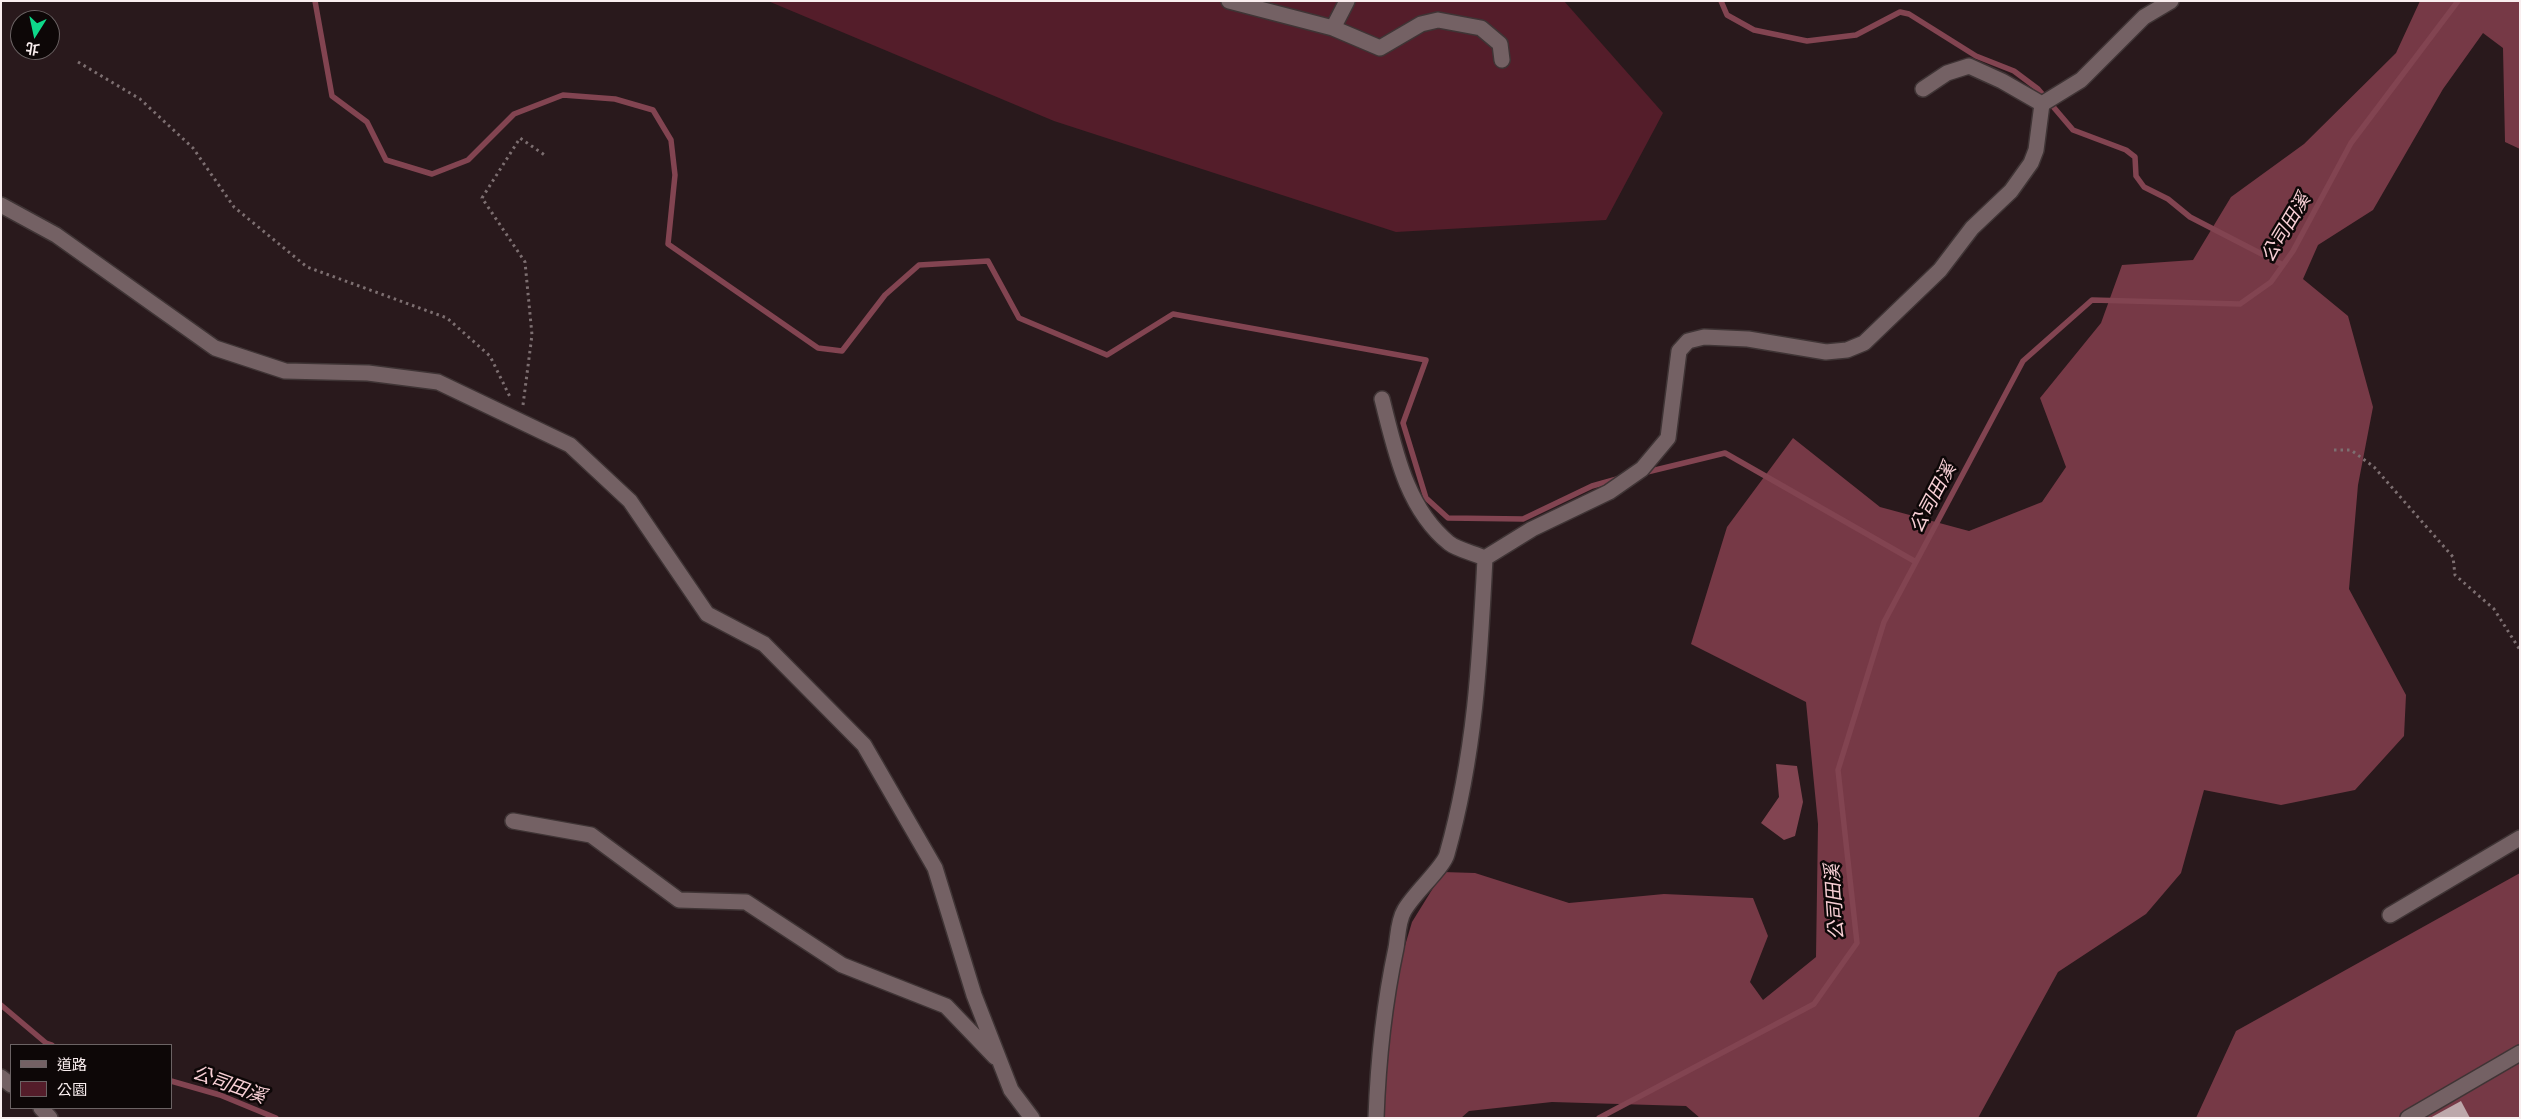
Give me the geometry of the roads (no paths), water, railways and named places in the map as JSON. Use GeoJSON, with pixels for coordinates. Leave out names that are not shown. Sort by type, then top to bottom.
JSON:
{"type":"FeatureCollection","features":[{"type":"Feature","properties":{"kind":"street"},"geometry":{"type":"LineString","coordinates":[[1229,1],[1332,28],[1380,48],[1421,24],[1438,20],[1481,28],[1500,44],[1502,60]]}},
{"type":"Feature","properties":{"kind":"street"},"geometry":{"type":"LineString","coordinates":[[1332,28],[1347,1]]}},
{"type":"Feature","properties":{"kind":"street"},"geometry":{"type":"LineString","coordinates":[[1484,558],[1532,528],[1609,492],[1636,474],[1656,453],[1668,438],[1679,351],[1688,341],[1704,337],[1748,339],[1826,352],[1847,350],[1864,343],[1940,270],[1972,228],[2011,191],[2031,163],[2036,150],[2044,103],[2081,80],[2144,17],[2171,1]]}},
{"type":"Feature","properties":{"kind":"street"},"geometry":{"type":"LineString","coordinates":[[1923,89],[1947,73],[1969,66],[2044,103]]}},
{"type":"Feature","properties":{"kind":"street"},"geometry":{"type":"LineString","coordinates":[[1,205],[56,235],[215,348],[285,371],[368,373],[438,382],[522,420],[570,445],[630,501],[708,614],[764,644],[864,745],[935,868],[974,995],[1011,1090],[1032,1118]]}},
{"type":"Feature","properties":{"kind":"street"},"geometry":{"type":"LineString","coordinates":[[1382,399],[1398,461],[1422,516],[1450,544],[1484,558]]}},
{"type":"Feature","properties":{"kind":"street"},"geometry":{"type":"LineString","coordinates":[[1376,1118],[1378,1060],[1393,962],[1403,913],[1419,890],[1447,857],[1467,770],[1477,704],[1484,558]]}},
{"type":"Feature","properties":{"kind":"street"},"geometry":{"type":"LineString","coordinates":[[513,821],[591,835],[679,900],[746,902],[842,965],[946,1006],[1000,1061]]}},
{"type":"Feature","properties":{"kind":"street"},"geometry":{"type":"LineString","coordinates":[[2390,915],[2520,838]]}},
{"type":"Feature","properties":{"kind":"street"},"geometry":{"type":"LineString","coordinates":[[2408,1118],[2520,1053]]}},
{"type":"Feature","properties":{"kind":"waterway"},"geometry":{"type":"LineString","coordinates":[[315,1],[332,96],[367,122],[386,160],[432,174],[468,160],[514,114],[563,95],[615,99],[653,110],[671,140],[675,175],[668,244],[818,348],[842,351],[885,295],[919,265],[988,261],[1019,318],[1107,355],[1173,314],[1426,360],[1403,423],[1426,498],[1448,518],[1523,519],[1592,486],[1617,479]]}},
{"type":"Feature","properties":{"kind":"waterway"},"geometry":{"type":"LineString","coordinates":[[1721,1],[1727,15],[1754,30],[1807,41],[1856,35],[1900,12],[1909,14],[1976,56],[2014,71],[2038,89],[2073,130],[2126,150],[2135,157],[2136,176],[2144,187],[2168,199],[2190,217],[2283,265]]}},
{"type":"Feature","properties":{"kind":"waterway","name":"公司田溪"},"geometry":{"type":"LineString","coordinates":[[1599,1118],[1814,1004],[1857,943],[1838,770],[1884,622],[2023,361],[2092,300],[2240,304],[2271,282],[2293,251],[2351,143],[2458,1]]}},
{"type":"Feature","properties":{"kind":"waterway"},"geometry":{"type":"LineString","coordinates":[[1643,473],[1725,453],[1916,562]]}},
{"type":"Feature","properties":{"kind":"waterway","name":"公司田溪"},"geometry":{"type":"LineString","coordinates":[[1,1005],[49,1044]]}},
{"type":"Feature","properties":{"kind":"waterway","name":"公司田溪"},"geometry":{"type":"LineString","coordinates":[[172,1081],[220,1095],[276,1118]]}}]}
